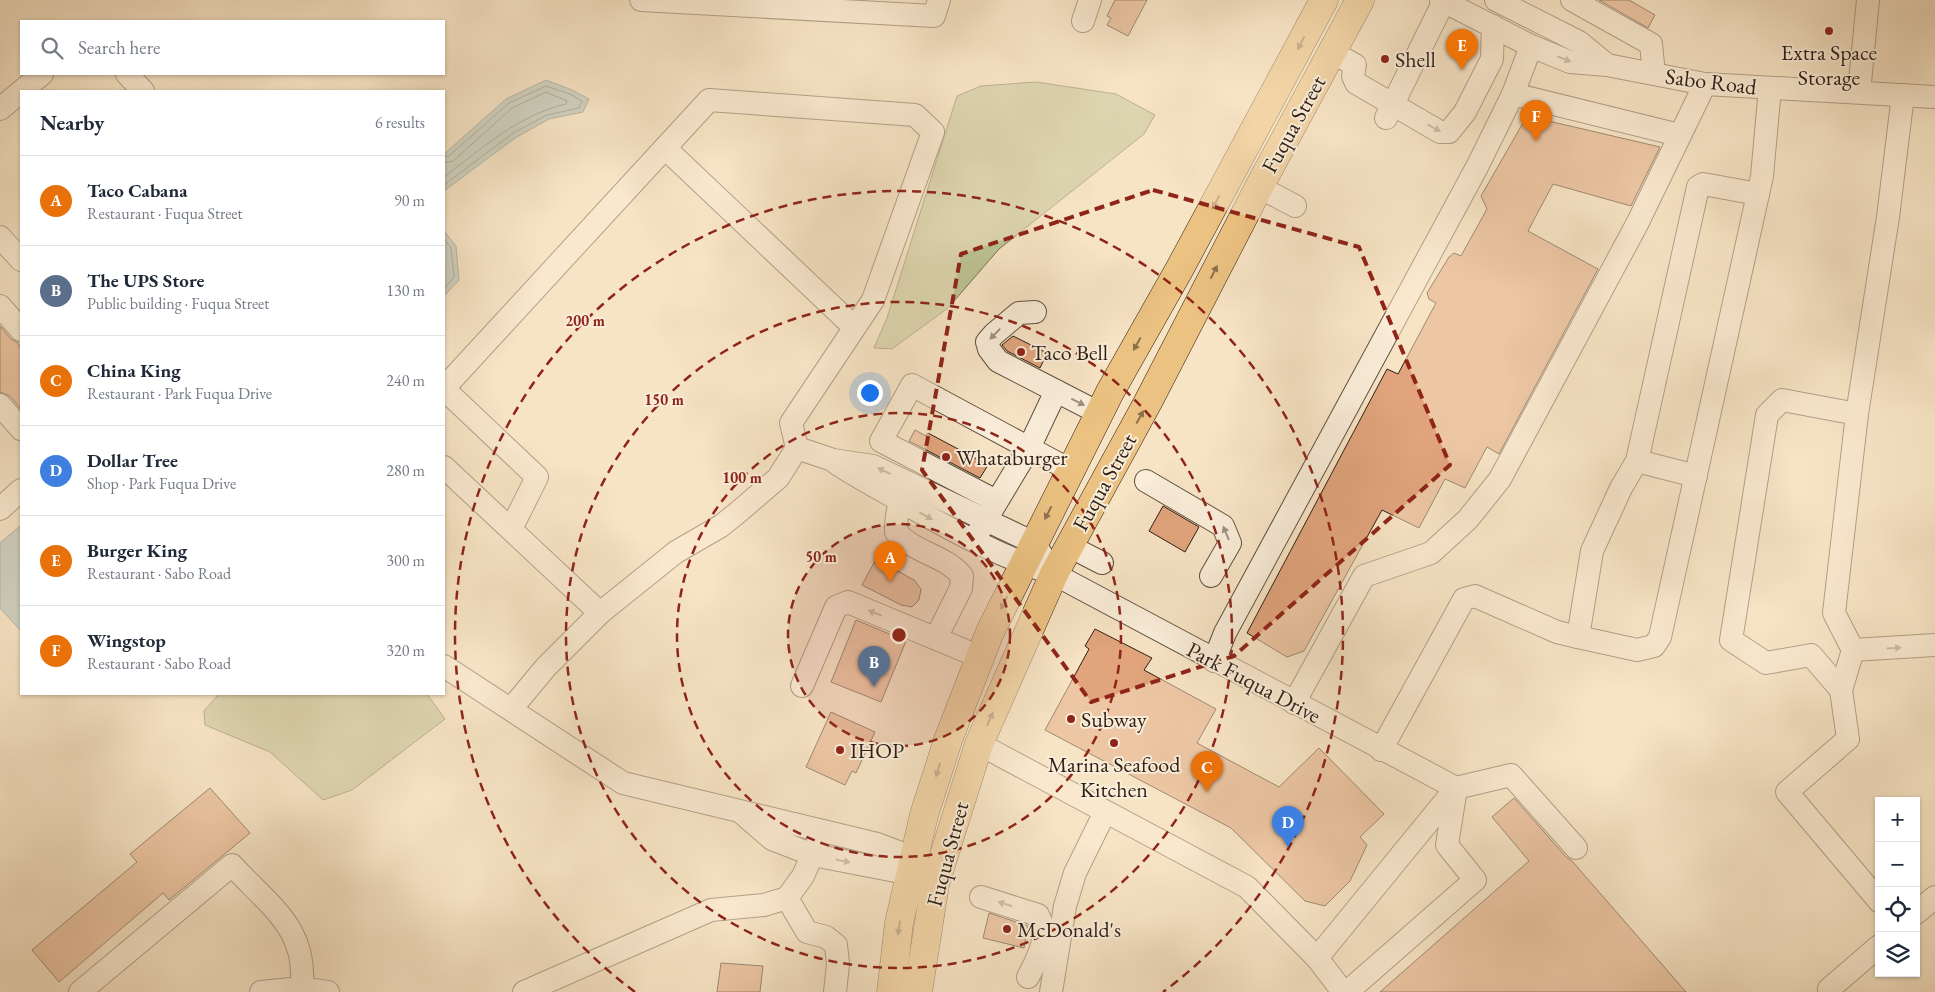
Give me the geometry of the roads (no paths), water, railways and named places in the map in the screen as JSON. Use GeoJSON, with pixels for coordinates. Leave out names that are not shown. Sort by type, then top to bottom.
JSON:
{"type":"FeatureCollection","features":[{"type":"Feature","properties":{"kind":"main road","name":"Fuqua Street"},"geometry":{"type":"LineString","coordinates":[[891,992],[899,923],[924,815],[948,740],[980,657],[1028,554],[1099,413],[1231,174],[1324,0]]}},
{"type":"Feature","properties":{"kind":"main road","name":"Fuqua Street"},"geometry":{"type":"LineString","coordinates":[[918,992],[935,884],[979,744],[1054,574],[1148,402],[1259,187],[1360,0]]}},
{"type":"Feature","properties":{"kind":"main road"},"geometry":{"type":"LineString","coordinates":[[1231,174],[1259,187]]}},
{"type":"Feature","properties":{"kind":"main road"},"geometry":{"type":"LineString","coordinates":[[948,740],[979,744]]}},
{"type":"Feature","properties":{"kind":"main road"},"geometry":{"type":"LineString","coordinates":[[913,866],[941,864]]}},
{"type":"Feature","properties":{"kind":"street"},"geometry":{"type":"LineString","coordinates":[[641,0],[797,4],[934,16],[940,0]]}},
{"type":"Feature","properties":{"kind":"street","name":"Sabo Road"},"geometry":{"type":"LineString","coordinates":[[1496,0],[1579,42],[1607,65]]}},
{"type":"Feature","properties":{"kind":"street"},"geometry":{"type":"LineString","coordinates":[[1550,27],[1571,0],[1651,44],[1654,74]]}},
{"type":"Feature","properties":{"kind":"street"},"geometry":{"type":"LineString","coordinates":[[1859,92],[1868,0]]}},
{"type":"Feature","properties":{"kind":"street"},"geometry":{"type":"LineString","coordinates":[[1389,111],[1442,1]]}},
{"type":"Feature","properties":{"kind":"street","name":"Sabo Road"},"geometry":{"type":"LineString","coordinates":[[1442,1],[1531,46],[1570,62],[1607,65],[1705,84],[1935,97]]}},
{"type":"Feature","properties":{"kind":"street"},"geometry":{"type":"LineString","coordinates":[[1332,52],[1355,65],[1353,76],[1356,83],[1389,111],[1440,132],[1449,132],[1466,112],[1492,59],[1493,26]]}},
{"type":"Feature","properties":{"kind":"street"},"geometry":{"type":"LineString","coordinates":[[1214,661],[1225,632],[1477,168],[1513,94],[1531,46]]}},
{"type":"Feature","properties":{"kind":"street"},"geometry":{"type":"LineString","coordinates":[[23,90],[41,75]]}},
{"type":"Feature","properties":{"kind":"street"},"geometry":{"type":"LineString","coordinates":[[129,75],[142,90]]}},
{"type":"Feature","properties":{"kind":"street"},"geometry":{"type":"LineString","coordinates":[[1294,703],[1364,576],[1431,553],[1468,519],[1500,479],[1637,224],[1705,84]]}},
{"type":"Feature","properties":{"kind":"street"},"geometry":{"type":"LineString","coordinates":[[1381,750],[1464,599],[1470,596],[1475,596],[1557,632],[1637,650],[1654,646],[1660,637],[1762,176],[1770,88]]}},
{"type":"Feature","properties":{"kind":"street"},"geometry":{"type":"LineString","coordinates":[[0,109],[20,92]]}},
{"type":"Feature","properties":{"kind":"street"},"geometry":{"type":"LineString","coordinates":[[1513,94],[1679,135]]}},
{"type":"Feature","properties":{"kind":"street"},"geometry":{"type":"LineString","coordinates":[[1875,896],[1787,792],[1848,739],[1841,690],[1853,650],[1834,613],[1857,414],[1888,217],[1902,95]]}},
{"type":"Feature","properties":{"kind":"street"},"geometry":{"type":"LineString","coordinates":[[445,388],[709,100],[915,115],[933,132],[873,300],[791,423],[797,448],[778,478],[721,526],[676,552],[600,613],[546,667],[510,709]]}},
{"type":"Feature","properties":{"kind":"street"},"geometry":{"type":"LineString","coordinates":[[665,148],[854,327]]}},
{"type":"Feature","properties":{"kind":"street"},"geometry":{"type":"LineString","coordinates":[[1578,637],[1592,551],[1621,488],[1637,461],[1698,187],[1703,184],[1758,194]]}},
{"type":"Feature","properties":{"kind":"street"},"geometry":{"type":"LineString","coordinates":[[1259,187],[1295,206]]}},
{"type":"Feature","properties":{"kind":"street"},"geometry":{"type":"LineString","coordinates":[[0,237],[20,259]]}},
{"type":"Feature","properties":{"kind":"street"},"geometry":{"type":"LineString","coordinates":[[0,306],[20,329]]}},
{"type":"Feature","properties":{"kind":"street"},"geometry":{"type":"LineString","coordinates":[[1036,312],[1019,313],[1012,317],[987,342],[989,349],[998,361],[1099,413]]}},
{"type":"Feature","properties":{"kind":"street"},"geometry":{"type":"LineString","coordinates":[[1028,554],[990,510],[881,441],[912,385],[1070,470]]}},
{"type":"Feature","properties":{"kind":"street"},"geometry":{"type":"LineString","coordinates":[[445,390],[537,477],[511,529]]}},
{"type":"Feature","properties":{"kind":"street"},"geometry":{"type":"LineString","coordinates":[[974,540],[990,510],[1029,448],[1056,391]]}},
{"type":"Feature","properties":{"kind":"street"},"geometry":{"type":"LineString","coordinates":[[1841,690],[1811,655],[1766,663],[1731,640],[1767,416],[1782,400],[1857,414]]}},
{"type":"Feature","properties":{"kind":"street"},"geometry":{"type":"LineString","coordinates":[[0,405],[20,428]]}},
{"type":"Feature","properties":{"kind":"street"},"geometry":{"type":"LineString","coordinates":[[797,448],[833,460],[905,492],[974,540],[1028,554]]}},
{"type":"Feature","properties":{"kind":"street"},"geometry":{"type":"LineString","coordinates":[[1637,461],[1696,476]]}},
{"type":"Feature","properties":{"kind":"street"},"geometry":{"type":"LineString","coordinates":[[445,468],[600,613]]}},
{"type":"Feature","properties":{"kind":"street"},"geometry":{"type":"LineString","coordinates":[[1146,481],[1223,526],[1230,543],[1211,576]]}},
{"type":"Feature","properties":{"kind":"street"},"geometry":{"type":"LineString","coordinates":[[0,509],[20,491]]}},
{"type":"Feature","properties":{"kind":"street"},"geometry":{"type":"LineString","coordinates":[[905,492],[990,510]]}},
{"type":"Feature","properties":{"kind":"street"},"geometry":{"type":"LineString","coordinates":[[905,492],[896,517],[896,532],[905,543],[954,566],[962,576],[961,588],[936,638]]}},
{"type":"Feature","properties":{"kind":"street"},"geometry":{"type":"LineString","coordinates":[[1069,546],[1102,563]]}},
{"type":"Feature","properties":{"kind":"street","name":"Park Fuqua Drive"},"geometry":{"type":"LineString","coordinates":[[1028,554],[1054,574],[1381,750],[1456,788]]}},
{"type":"Feature","properties":{"kind":"street"},"geometry":{"type":"LineString","coordinates":[[802,686],[836,607],[848,602],[980,657]]}},
{"type":"Feature","properties":{"kind":"street"},"geometry":{"type":"LineString","coordinates":[[1853,650],[1935,645]]}},
{"type":"Feature","properties":{"kind":"street"},"geometry":{"type":"LineString","coordinates":[[445,667],[623,783],[877,844],[913,866]]}},
{"type":"Feature","properties":{"kind":"street"},"geometry":{"type":"LineString","coordinates":[[979,744],[1247,887],[1317,958],[1343,992]]}},
{"type":"Feature","properties":{"kind":"street"},"geometry":{"type":"LineString","coordinates":[[1317,958],[1456,788],[1511,774],[1576,848]]}},
{"type":"Feature","properties":{"kind":"street"},"geometry":{"type":"LineString","coordinates":[[1347,992],[1475,880],[1447,845],[1456,788]]}},
{"type":"Feature","properties":{"kind":"street"},"geometry":{"type":"LineString","coordinates":[[738,810],[772,839],[813,855],[913,866]]}},
{"type":"Feature","properties":{"kind":"street"},"geometry":{"type":"LineString","coordinates":[[1052,992],[1064,906],[1075,873],[1105,812]]}},
{"type":"Feature","properties":{"kind":"street"},"geometry":{"type":"LineString","coordinates":[[524,992],[711,910],[764,905],[787,898],[803,876],[823,831]]}},
{"type":"Feature","properties":{"kind":"street"},"geometry":{"type":"LineString","coordinates":[[80,992],[232,865],[289,925],[300,952],[301,990]]}},
{"type":"Feature","properties":{"kind":"street"},"geometry":{"type":"LineString","coordinates":[[981,897],[1038,915],[1043,924],[1044,937],[1040,955],[1028,977]]}},
{"type":"Feature","properties":{"kind":"street"},"geometry":{"type":"LineString","coordinates":[[1920,910],[1935,897]]}},
{"type":"Feature","properties":{"kind":"street"},"geometry":{"type":"LineString","coordinates":[[787,898],[807,932],[826,937],[836,945],[838,964],[835,992]]}},
{"type":"Feature","properties":{"kind":"street"},"geometry":{"type":"LineString","coordinates":[[1829,989],[1875,949]]}},
{"type":"Feature","properties":{"kind":"street"},"geometry":{"type":"LineString","coordinates":[[260,992],[301,990],[328,992]]}},
{"type":"Feature","properties":{"kind":"water"},"geometry":{"type":"Polygon","coordinates":[[[546,80],[589,99],[583,112],[549,119],[515,138],[445,190],[445,153],[506,99],[546,80]]]}},
{"type":"Feature","properties":{"kind":"water"},"geometry":{"type":"Polygon","coordinates":[[[445,232],[456,246],[459,280],[445,295],[445,232]]]}},
{"type":"Feature","properties":{"kind":"water"},"geometry":{"type":"Polygon","coordinates":[[[20,526],[20,630],[0,608],[0,543],[20,526]]]}},
{"type":"Feature","properties":{"kind":"place","name":"Extra Space Storage"},"geometry":{"type":"Point","coordinates":[1829,31]}},
{"type":"Feature","properties":{"kind":"place","name":"Shell"},"geometry":{"type":"Point","coordinates":[1385,59]}},
{"type":"Feature","properties":{"kind":"place","name":"Burger King"},"geometry":{"type":"Point","coordinates":[1462,70]}},
{"type":"Feature","properties":{"kind":"place","name":"Wingstop"},"geometry":{"type":"Point","coordinates":[1536,141]}},
{"type":"Feature","properties":{"kind":"place","name":"Taco Bell"},"geometry":{"type":"Point","coordinates":[1021,352]}},
{"type":"Feature","properties":{"kind":"place","name":"Whataburger"},"geometry":{"type":"Point","coordinates":[946,457]}},
{"type":"Feature","properties":{"kind":"place","name":"Taco Cabana"},"geometry":{"type":"Point","coordinates":[890,582]}},
{"type":"Feature","properties":{"kind":"place","name":"The UPS Store"},"geometry":{"type":"Point","coordinates":[874,687]}},
{"type":"Feature","properties":{"kind":"place","name":"Subway"},"geometry":{"type":"Point","coordinates":[1071,719]}},
{"type":"Feature","properties":{"kind":"place","name":"Marina Seafood Kitchen"},"geometry":{"type":"Point","coordinates":[1114,743]}},
{"type":"Feature","properties":{"kind":"place","name":"IHOP"},"geometry":{"type":"Point","coordinates":[840,750]}},
{"type":"Feature","properties":{"kind":"place","name":"China King"},"geometry":{"type":"Point","coordinates":[1207,792]}},
{"type":"Feature","properties":{"kind":"place","name":"Dollar Tree"},"geometry":{"type":"Point","coordinates":[1288,847]}},
{"type":"Feature","properties":{"kind":"place","name":"McDonald's"},"geometry":{"type":"Point","coordinates":[1007,929]}}]}
